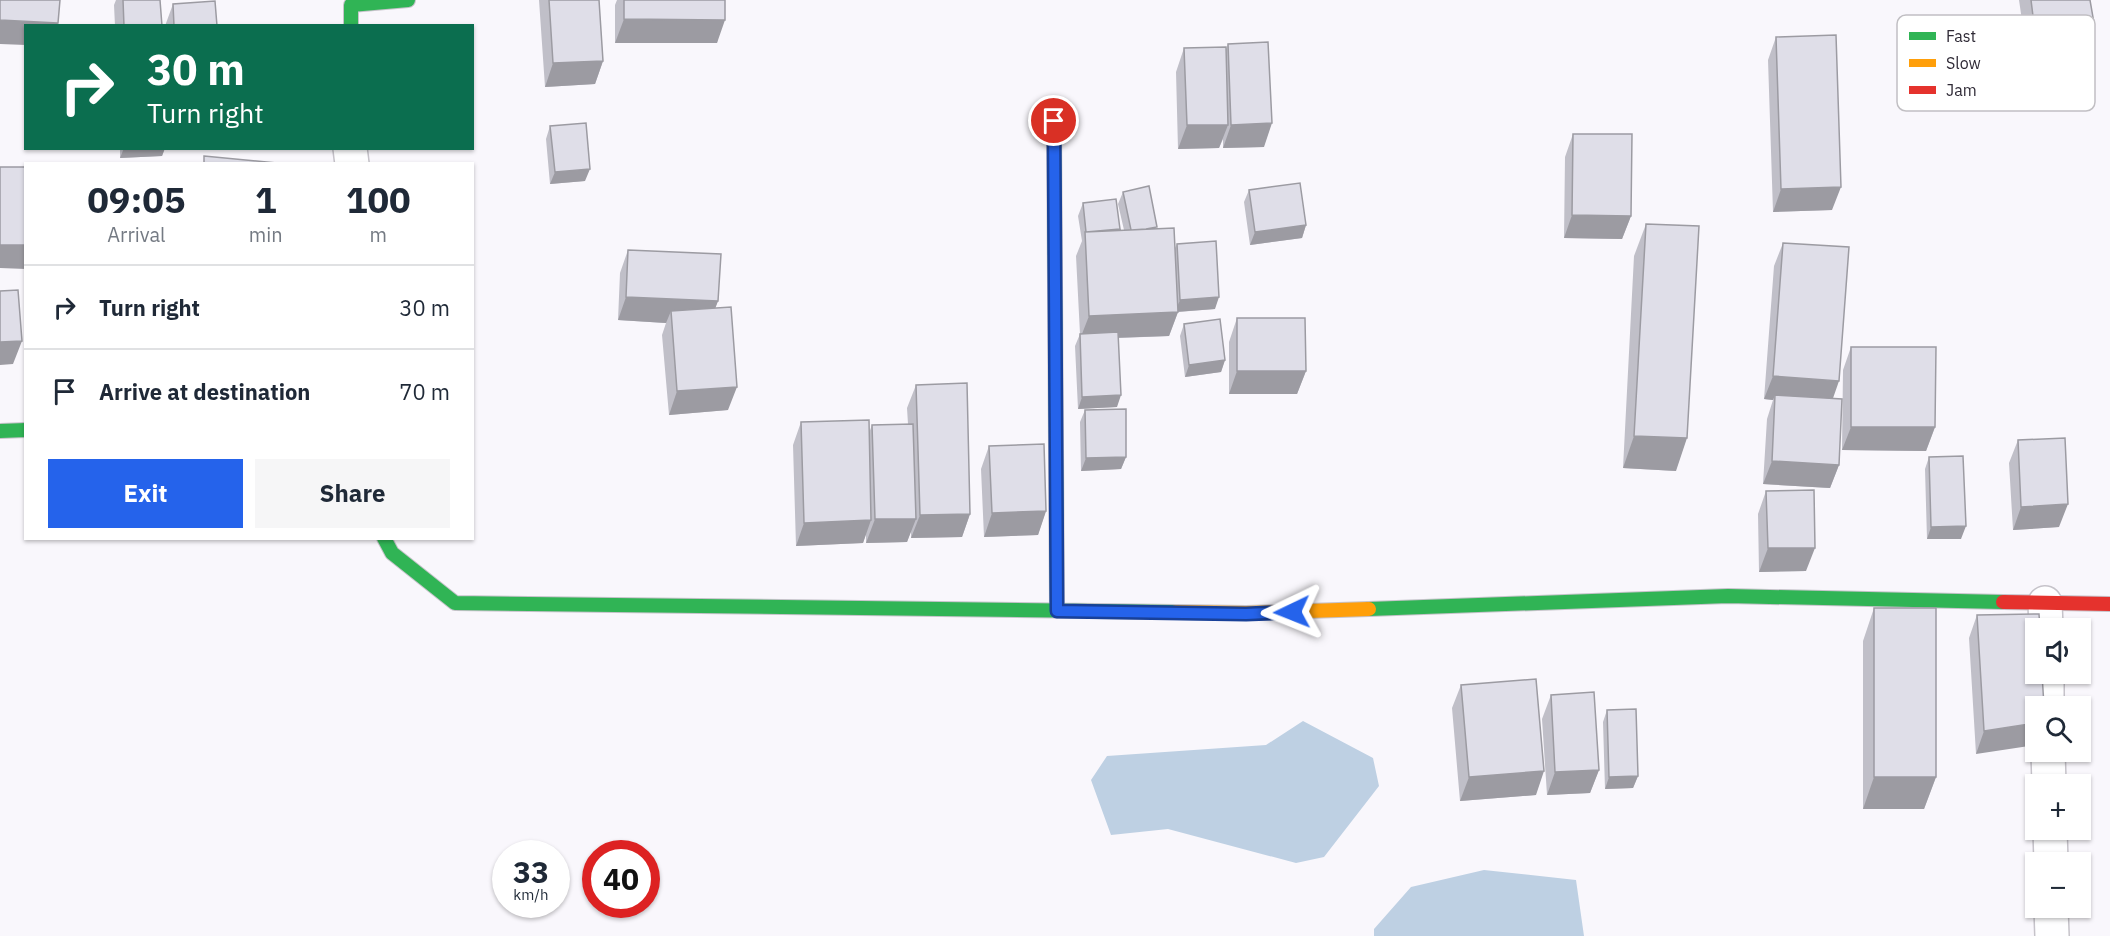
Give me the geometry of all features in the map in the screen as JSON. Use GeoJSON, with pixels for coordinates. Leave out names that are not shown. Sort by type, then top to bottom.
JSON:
{"type":"FeatureCollection","features":[{"type":"Feature","properties":{"kind":"street"},"geometry":{"type":"LineString","coordinates":[[351,24],[351,6],[408,0]]}},
{"type":"Feature","properties":{"kind":"street"},"geometry":{"type":"LineString","coordinates":[[1054,121],[1057,611]]}},
{"type":"Feature","properties":{"kind":"street"},"geometry":{"type":"LineString","coordinates":[[0,430],[24,430]]}},
{"type":"Feature","properties":{"kind":"street"},"geometry":{"type":"LineString","coordinates":[[385,540],[393,553],[455,603],[1246,614],[1728,596],[2045,616],[2110,604]]}},
{"type":"Feature","properties":{"kind":"street"},"geometry":{"type":"LineString","coordinates":[[2051,918],[2052,936]]}},
{"type":"Feature","properties":{"kind":"water"},"geometry":{"type":"Polygon","coordinates":[[[1303,721],[1373,758],[1379,786],[1324,857],[1296,863],[1168,829],[1111,835],[1091,780],[1107,756],[1266,745],[1303,721]]]}},
{"type":"Feature","properties":{"kind":"water"},"geometry":{"type":"Polygon","coordinates":[[[1484,870],[1576,880],[1584,936],[1374,936],[1374,929],[1411,887],[1484,870]]]}},
{"type":"Feature","properties":{"kind":"building"},"geometry":{"type":"Polygon","coordinates":[[[0,0],[60,0],[58,23],[0,20],[0,0]]]}},
{"type":"Feature","properties":{"kind":"building"},"geometry":{"type":"Polygon","coordinates":[[[123,0],[160,0],[162,24],[124,24],[123,0]]]}},
{"type":"Feature","properties":{"kind":"building"},"geometry":{"type":"Polygon","coordinates":[[[549,0],[599,0],[603,61],[553,63],[549,0]]]}},
{"type":"Feature","properties":{"kind":"building"},"geometry":{"type":"Polygon","coordinates":[[[624,0],[725,0],[725,20],[624,19],[624,0]]]}},
{"type":"Feature","properties":{"kind":"building"},"geometry":{"type":"Polygon","coordinates":[[[2031,0],[2090,0],[2093,15],[2033,15],[2031,0]]]}},
{"type":"Feature","properties":{"kind":"building"},"geometry":{"type":"Polygon","coordinates":[[[215,1],[217,24],[174,24],[173,4],[215,1]]]}},
{"type":"Feature","properties":{"kind":"building"},"geometry":{"type":"Polygon","coordinates":[[[1836,35],[1841,187],[1781,189],[1776,37],[1836,35]]]}},
{"type":"Feature","properties":{"kind":"building"},"geometry":{"type":"Polygon","coordinates":[[[1268,42],[1272,123],[1231,125],[1228,44],[1268,42]]]}},
{"type":"Feature","properties":{"kind":"building"},"geometry":{"type":"Polygon","coordinates":[[[1226,47],[1228,125],[1187,125],[1184,48],[1226,47]]]}},
{"type":"Feature","properties":{"kind":"building"},"geometry":{"type":"Polygon","coordinates":[[[586,123],[590,169],[555,172],[550,126],[586,123]]]}},
{"type":"Feature","properties":{"kind":"building"},"geometry":{"type":"Polygon","coordinates":[[[1573,134],[1632,134],[1631,216],[1572,215],[1573,134]]]}},
{"type":"Feature","properties":{"kind":"building"},"geometry":{"type":"Polygon","coordinates":[[[204,156],[266,162],[204,162],[204,156]]]}},
{"type":"Feature","properties":{"kind":"building"},"geometry":{"type":"Polygon","coordinates":[[[0,167],[24,167],[24,245],[0,245],[0,167]]]}},
{"type":"Feature","properties":{"kind":"building"},"geometry":{"type":"Polygon","coordinates":[[[1300,183],[1306,225],[1255,232],[1249,190],[1300,183]]]}},
{"type":"Feature","properties":{"kind":"building"},"geometry":{"type":"Polygon","coordinates":[[[1149,186],[1157,227],[1131,230],[1123,192],[1149,186]]]}},
{"type":"Feature","properties":{"kind":"building"},"geometry":{"type":"Polygon","coordinates":[[[1116,199],[1120,229],[1086,232],[1083,203],[1116,199]]]}},
{"type":"Feature","properties":{"kind":"building"},"geometry":{"type":"Polygon","coordinates":[[[1646,224],[1699,226],[1687,438],[1634,436],[1646,224]]]}},
{"type":"Feature","properties":{"kind":"building"},"geometry":{"type":"Polygon","coordinates":[[[1174,228],[1178,312],[1089,316],[1085,232],[1174,228]]]}},
{"type":"Feature","properties":{"kind":"building"},"geometry":{"type":"Polygon","coordinates":[[[1216,241],[1219,297],[1180,300],[1177,244],[1216,241]]]}},
{"type":"Feature","properties":{"kind":"building"},"geometry":{"type":"Polygon","coordinates":[[[1783,243],[1849,247],[1839,381],[1773,376],[1783,243]]]}},
{"type":"Feature","properties":{"kind":"building"},"geometry":{"type":"Polygon","coordinates":[[[628,250],[721,254],[718,301],[626,297],[628,250]]]}},
{"type":"Feature","properties":{"kind":"building"},"geometry":{"type":"Polygon","coordinates":[[[18,290],[22,341],[0,342],[0,291],[18,290]]]}},
{"type":"Feature","properties":{"kind":"building"},"geometry":{"type":"Polygon","coordinates":[[[731,307],[737,387],[677,391],[671,311],[731,307]]]}},
{"type":"Feature","properties":{"kind":"building"},"geometry":{"type":"Polygon","coordinates":[[[1237,318],[1305,318],[1306,371],[1237,371],[1237,318]]]}},
{"type":"Feature","properties":{"kind":"building"},"geometry":{"type":"Polygon","coordinates":[[[1220,319],[1225,360],[1189,365],[1184,324],[1220,319]]]}},
{"type":"Feature","properties":{"kind":"building"},"geometry":{"type":"Polygon","coordinates":[[[1118,332],[1121,395],[1082,397],[1080,334],[1118,332]]]}},
{"type":"Feature","properties":{"kind":"building"},"geometry":{"type":"Polygon","coordinates":[[[1851,347],[1936,347],[1935,427],[1851,427],[1851,347]]]}},
{"type":"Feature","properties":{"kind":"building"},"geometry":{"type":"Polygon","coordinates":[[[967,383],[970,514],[920,515],[916,385],[967,383]]]}},
{"type":"Feature","properties":{"kind":"building"},"geometry":{"type":"Polygon","coordinates":[[[1775,395],[1842,399],[1839,465],[1772,461],[1775,395]]]}},
{"type":"Feature","properties":{"kind":"building"},"geometry":{"type":"Polygon","coordinates":[[[1126,409],[1126,457],[1086,458],[1085,410],[1126,409]]]}},
{"type":"Feature","properties":{"kind":"building"},"geometry":{"type":"Polygon","coordinates":[[[869,420],[871,520],[804,523],[801,422],[869,420]]]}},
{"type":"Feature","properties":{"kind":"building"},"geometry":{"type":"Polygon","coordinates":[[[913,424],[916,519],[875,519],[872,425],[913,424]]]}},
{"type":"Feature","properties":{"kind":"building"},"geometry":{"type":"Polygon","coordinates":[[[2065,438],[2068,504],[2021,507],[2018,440],[2065,438]]]}},
{"type":"Feature","properties":{"kind":"building"},"geometry":{"type":"Polygon","coordinates":[[[1044,444],[1046,511],[992,513],[989,446],[1044,444]]]}},
{"type":"Feature","properties":{"kind":"building"},"geometry":{"type":"Polygon","coordinates":[[[1963,456],[1966,526],[1931,527],[1929,457],[1963,456]]]}},
{"type":"Feature","properties":{"kind":"building"},"geometry":{"type":"Polygon","coordinates":[[[1814,490],[1815,548],[1768,548],[1766,491],[1814,490]]]}},
{"type":"Feature","properties":{"kind":"building"},"geometry":{"type":"Polygon","coordinates":[[[1874,608],[1936,608],[1936,777],[1874,777],[1874,608]]]}},
{"type":"Feature","properties":{"kind":"building"},"geometry":{"type":"Polygon","coordinates":[[[2039,614],[2039,618],[2025,618],[2025,684],[2043,684],[2043,696],[2025,696],[2025,725],[1984,731],[1977,615],[2039,614]]]}},
{"type":"Feature","properties":{"kind":"building"},"geometry":{"type":"Polygon","coordinates":[[[1536,679],[1544,771],[1469,777],[1461,685],[1536,679]]]}},
{"type":"Feature","properties":{"kind":"building"},"geometry":{"type":"Polygon","coordinates":[[[1594,692],[1599,770],[1555,772],[1551,695],[1594,692]]]}},
{"type":"Feature","properties":{"kind":"building"},"geometry":{"type":"Polygon","coordinates":[[[1636,709],[1638,776],[1609,777],[1607,710],[1636,709]]]}},
{"type":"Feature","properties":{"kind":"traffic: fast"},"geometry":{"type":"LineString","coordinates":[[351,24],[351,5],[408,0]]}},
{"type":"Feature","properties":{"kind":"traffic: fast"},"geometry":{"type":"LineString","coordinates":[[1054,121],[1057,611]]}},
{"type":"Feature","properties":{"kind":"traffic: fast"},"geometry":{"type":"LineString","coordinates":[[0,431],[24,430]]}},
{"type":"Feature","properties":{"kind":"traffic: fast"},"geometry":{"type":"LineString","coordinates":[[385,540],[392,553],[455,603],[1176,612]]}},
{"type":"Feature","properties":{"kind":"traffic: fast"},"geometry":{"type":"LineString","coordinates":[[1369,609],[1728,596],[2003,602]]}},
{"type":"Feature","properties":{"kind":"traffic: slow"},"geometry":{"type":"LineString","coordinates":[[1176,612],[1246,613],[1369,609]]}},
{"type":"Feature","properties":{"kind":"traffic: jam"},"geometry":{"type":"LineString","coordinates":[[2003,602],[2110,604]]}},
{"type":"Feature","properties":{"kind":"route"},"geometry":{"type":"LineString","coordinates":[[1054,121],[1057,611],[1246,614],[1292,612]]}}]}
